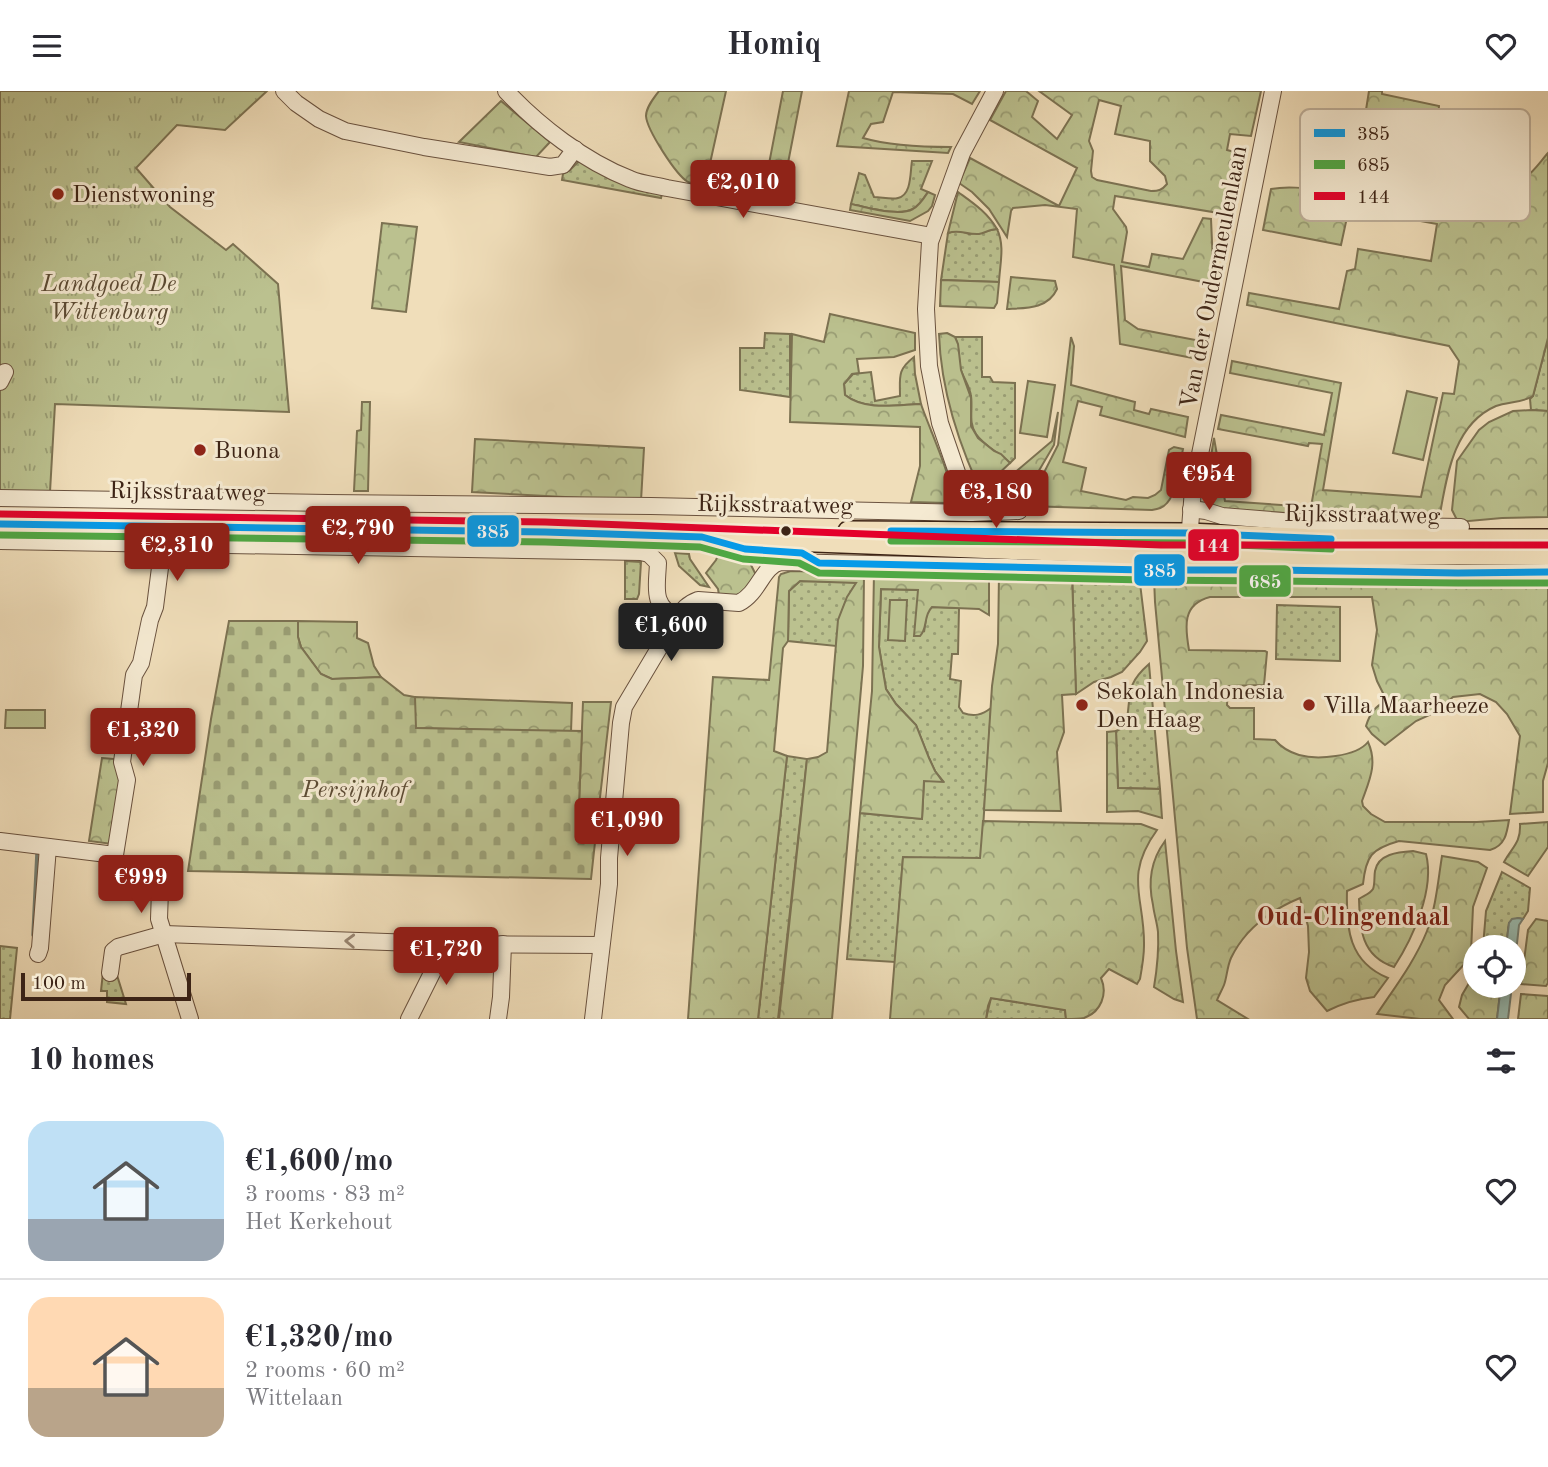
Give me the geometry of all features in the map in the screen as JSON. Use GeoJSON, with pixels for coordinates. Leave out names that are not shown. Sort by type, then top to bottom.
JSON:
{"type":"FeatureCollection","features":[{"type":"Feature","properties":{"kind":"main road","name":"Rijksstraatweg"},"geometry":{"type":"LineString","coordinates":[[0,513],[530,522],[896,532],[1189,533],[1315,539],[1548,539]]}},
{"type":"Feature","properties":{"kind":"main road","name":"Rijksstraatweg"},"geometry":{"type":"LineString","coordinates":[[0,524],[702,537],[1188,555],[1548,555]]}},
{"type":"Feature","properties":{"kind":"street"},"geometry":{"type":"LineString","coordinates":[[284,91],[318,119],[345,131],[424,148],[551,167],[563,165],[575,149]]}},
{"type":"Feature","properties":{"kind":"street"},"geometry":{"type":"LineString","coordinates":[[506,91],[540,124],[575,149],[631,180],[932,236]]}},
{"type":"Feature","properties":{"kind":"street"},"geometry":{"type":"LineString","coordinates":[[971,513],[940,423],[929,366],[926,309],[932,236],[962,153],[995,91]]}},
{"type":"Feature","properties":{"kind":"street","name":"Van der Oudermeulenlaan"},"geometry":{"type":"LineString","coordinates":[[1188,555],[1195,478],[1273,91]]}},
{"type":"Feature","properties":{"kind":"street"},"geometry":{"type":"LineString","coordinates":[[0,498],[663,506],[971,513],[1019,511]]}},
{"type":"Feature","properties":{"kind":"street","name":"Rijksstraatweg"},"geometry":{"type":"LineString","coordinates":[[1191,509],[1222,516],[1332,525],[1461,527]]}},
{"type":"Feature","properties":{"kind":"street"},"geometry":{"type":"LineString","coordinates":[[0,541],[641,552],[649,554],[658,563],[657,599],[665,613],[677,618]]}},
{"type":"Feature","properties":{"kind":"street"},"geometry":{"type":"LineString","coordinates":[[163,544],[155,607],[141,663],[134,675],[122,762],[127,780],[114,864],[120,873],[150,880],[160,890],[159,919],[190,1019]]}},
{"type":"Feature","properties":{"kind":"street"},"geometry":{"type":"LineString","coordinates":[[593,1019],[609,884],[621,723],[625,707],[686,606],[698,600],[739,603],[754,591],[773,564],[781,562],[1145,570],[1548,572]]}},
{"type":"Feature","properties":{"kind":"street"},"geometry":{"type":"LineString","coordinates":[[0,841],[115,855]]}},
{"type":"Feature","properties":{"kind":"street"},"geometry":{"type":"LineString","coordinates":[[38,954],[48,847]]}},
{"type":"Feature","properties":{"kind":"street"},"geometry":{"type":"LineString","coordinates":[[110,973],[113,951],[118,947],[164,934],[443,944],[601,946]]}},
{"type":"Feature","properties":{"kind":"street"},"geometry":{"type":"LineString","coordinates":[[409,1019],[441,955],[443,944]]}},
{"type":"Feature","properties":{"kind":"street"},"geometry":{"type":"LineString","coordinates":[[498,1019],[503,944]]}},
{"type":"Feature","properties":{"kind":"green space","name":"Landgoed De Wittenburg"},"geometry":{"type":"Polygon","coordinates":[[[0,91],[267,91],[225,130],[177,125],[136,168],[170,207],[226,250],[233,244],[278,284],[289,412],[55,404],[50,492],[0,492],[0,91]]]}},
{"type":"Feature","properties":{"kind":"green space"},"geometry":{"type":"Polygon","coordinates":[[[659,91],[726,91],[705,186],[683,178],[651,131],[646,113],[659,91]]]}},
{"type":"Feature","properties":{"kind":"green space"},"geometry":{"type":"Polygon","coordinates":[[[783,91],[802,91],[781,199],[763,195],[783,91]]]}},
{"type":"Feature","properties":{"kind":"green space"},"geometry":{"type":"Polygon","coordinates":[[[849,91],[980,91],[972,104],[953,94],[893,92],[883,122],[871,124],[863,138],[896,144],[951,147],[948,153],[837,146],[849,91]]]}},
{"type":"Feature","properties":{"kind":"green space"},"geometry":{"type":"Polygon","coordinates":[[[1006,91],[1026,91],[1038,101],[1032,117],[1057,139],[1072,115],[1039,91],[1261,91],[1251,136],[1230,134],[1227,150],[1246,155],[1231,215],[1115,196],[1113,209],[1127,232],[1122,262],[1149,267],[1152,254],[1183,259],[1203,218],[1211,219],[1213,265],[1223,267],[1219,285],[1121,266],[1125,320],[1138,329],[1206,342],[1203,360],[1120,344],[1114,265],[1073,257],[1077,209],[1045,205],[1013,208],[1007,237],[989,209],[959,183],[970,158],[1059,206],[1077,168],[990,120],[1006,91]],[[1099,100],[1089,141],[1093,151],[1092,177],[1151,191],[1160,190],[1167,184],[1165,176],[1150,161],[1150,141],[1115,134],[1121,106],[1099,100]]]}},
{"type":"Feature","properties":{"kind":"green space"},"geometry":{"type":"Polygon","coordinates":[[[1369,91],[1382,91],[1382,94],[1439,106],[1439,109],[1366,109],[1369,91]]]}},
{"type":"Feature","properties":{"kind":"green space"},"geometry":{"type":"Polygon","coordinates":[[[501,101],[550,142],[536,157],[459,142],[501,101]]]}},
{"type":"Feature","properties":{"kind":"green space"},"geometry":{"type":"Polygon","coordinates":[[[1548,153],[1548,338],[1533,396],[1496,406],[1482,414],[1471,425],[1455,452],[1440,514],[1310,514],[1217,510],[1204,499],[1214,438],[1225,501],[1311,507],[1322,444],[1309,443],[1308,446],[1218,429],[1221,415],[1324,435],[1332,393],[1230,373],[1232,361],[1341,383],[1323,490],[1421,497],[1443,393],[1454,394],[1459,361],[1449,346],[1247,305],[1249,293],[1339,309],[1347,271],[1355,269],[1358,249],[1431,261],[1437,224],[1420,221],[1530,221],[1530,173],[1548,153]]]}},
{"type":"Feature","properties":{"kind":"green space"},"geometry":{"type":"Polygon","coordinates":[[[580,160],[662,194],[661,198],[562,180],[563,174],[580,160]]]}},
{"type":"Feature","properties":{"kind":"green space"},"geometry":{"type":"Polygon","coordinates":[[[912,161],[932,161],[921,189],[928,192],[915,207],[907,211],[891,212],[851,204],[859,173],[865,175],[874,197],[893,199],[903,196],[908,188],[912,161]]]}},
{"type":"Feature","properties":{"kind":"green space"},"geometry":{"type":"Polygon","coordinates":[[[1300,188],[1300,221],[1346,221],[1341,245],[1263,230],[1271,189],[1300,188]]]}},
{"type":"Feature","properties":{"kind":"green space"},"geometry":{"type":"Polygon","coordinates":[[[928,192],[935,195],[932,206],[910,221],[850,210],[851,204],[882,211],[907,211],[918,205],[928,192]]]}},
{"type":"Feature","properties":{"kind":"green space"},"geometry":{"type":"Polygon","coordinates":[[[958,192],[984,213],[997,229],[979,234],[948,233],[958,192]]]}},
{"type":"Feature","properties":{"kind":"green space"},"geometry":{"type":"Polygon","coordinates":[[[382,223],[417,227],[406,312],[372,308],[382,223]]]}},
{"type":"Feature","properties":{"kind":"green space"},"geometry":{"type":"Polygon","coordinates":[[[997,229],[1001,248],[999,282],[941,280],[948,233],[958,230],[969,234],[997,229]]]}},
{"type":"Feature","properties":{"kind":"green space"},"geometry":{"type":"Polygon","coordinates":[[[1011,277],[1055,281],[1057,289],[1053,296],[1042,304],[1029,308],[1007,309],[1011,277]]]}},
{"type":"Feature","properties":{"kind":"green space"},"geometry":{"type":"Polygon","coordinates":[[[941,280],[999,282],[997,303],[994,308],[940,306],[941,280]]]}},
{"type":"Feature","properties":{"kind":"green space"},"geometry":{"type":"Polygon","coordinates":[[[830,314],[915,333],[915,350],[894,357],[857,359],[859,373],[852,374],[844,384],[845,395],[871,405],[921,404],[945,468],[952,500],[947,503],[911,502],[920,466],[920,427],[790,422],[792,334],[824,342],[830,314]]]}},
{"type":"Feature","properties":{"kind":"green space"},"geometry":{"type":"Polygon","coordinates":[[[765,333],[790,334],[790,397],[740,390],[740,348],[764,348],[765,333]]]}},
{"type":"Feature","properties":{"kind":"green space"},"geometry":{"type":"Polygon","coordinates":[[[947,333],[955,337],[958,344],[961,370],[971,398],[971,426],[978,438],[1010,463],[994,478],[993,505],[988,506],[969,465],[948,401],[939,334],[947,333]]]}},
{"type":"Feature","properties":{"kind":"green space"},"geometry":{"type":"Polygon","coordinates":[[[955,337],[982,337],[982,377],[990,377],[993,382],[1015,383],[1015,458],[1010,463],[976,434],[971,420],[970,393],[961,370],[955,337]]]}},
{"type":"Feature","properties":{"kind":"green space"},"geometry":{"type":"Polygon","coordinates":[[[1071,337],[1074,346],[1071,385],[1135,402],[1134,410],[1149,414],[1151,409],[1188,417],[1185,437],[1100,415],[1102,407],[1078,401],[1063,462],[1086,468],[1081,491],[1126,500],[1133,497],[1148,498],[1161,490],[1169,450],[1174,447],[1183,449],[1173,492],[1162,507],[1152,510],[1027,506],[1058,445],[1071,337]]]}},
{"type":"Feature","properties":{"kind":"green space"},"geometry":{"type":"Polygon","coordinates":[[[1548,338],[1548,411],[1531,410],[1530,399],[1548,338]]]}},
{"type":"Feature","properties":{"kind":"green space"},"geometry":{"type":"Polygon","coordinates":[[[914,357],[921,404],[872,405],[845,395],[844,384],[853,374],[871,372],[875,401],[900,396],[902,370],[914,357]]]}},
{"type":"Feature","properties":{"kind":"green space"},"geometry":{"type":"Polygon","coordinates":[[[1028,381],[1055,385],[1047,437],[1020,433],[1028,381]]]}},
{"type":"Feature","properties":{"kind":"green space"},"geometry":{"type":"Polygon","coordinates":[[[1407,391],[1437,398],[1423,460],[1393,453],[1407,391]]]}},
{"type":"Feature","properties":{"kind":"green space"},"geometry":{"type":"Polygon","coordinates":[[[362,402],[370,402],[368,491],[354,491],[357,431],[361,430],[362,402]]]}},
{"type":"Feature","properties":{"kind":"green space"},"geometry":{"type":"Polygon","coordinates":[[[1513,411],[1548,411],[1548,517],[1458,522],[1452,510],[1457,461],[1479,430],[1489,422],[1513,411]]]}},
{"type":"Feature","properties":{"kind":"green space"},"geometry":{"type":"Polygon","coordinates":[[[1058,412],[1054,445],[1017,508],[1003,508],[1003,487],[1006,480],[1052,441],[1058,412]]]}},
{"type":"Feature","properties":{"kind":"green space"},"geometry":{"type":"Polygon","coordinates":[[[475,439],[644,448],[641,501],[472,492],[475,439]]]}},
{"type":"Feature","properties":{"kind":"green space"},"geometry":{"type":"Polygon","coordinates":[[[675,553],[689,554],[709,587],[700,585],[679,566],[675,553]]]}},
{"type":"Feature","properties":{"kind":"green space"},"geometry":{"type":"Polygon","coordinates":[[[718,555],[748,559],[756,575],[753,583],[738,595],[719,595],[718,589],[706,573],[718,555]]]}},
{"type":"Feature","properties":{"kind":"green space"},"geometry":{"type":"Polygon","coordinates":[[[625,561],[641,562],[637,599],[625,599],[625,561]]]}},
{"type":"Feature","properties":{"kind":"green space"},"geometry":{"type":"Polygon","coordinates":[[[791,571],[864,573],[863,666],[832,1019],[779,1019],[807,759],[827,752],[838,620],[856,583],[800,581],[789,591],[788,641],[783,648],[774,751],[787,756],[758,1019],[688,1019],[713,677],[769,680],[779,577],[791,571]]]}},
{"type":"Feature","properties":{"kind":"green space"},"geometry":{"type":"Polygon","coordinates":[[[874,572],[989,574],[989,615],[979,609],[932,607],[920,636],[914,636],[918,590],[881,589],[879,647],[886,689],[916,725],[935,771],[943,782],[924,781],[922,819],[860,813],[872,691],[874,572]]]}},
{"type":"Feature","properties":{"kind":"green space"},"geometry":{"type":"Polygon","coordinates":[[[999,574],[1072,574],[1076,694],[1062,695],[1064,732],[1057,752],[1061,811],[984,810],[992,686],[998,644],[999,574]]]}},
{"type":"Feature","properties":{"kind":"green space"},"geometry":{"type":"Polygon","coordinates":[[[1072,574],[1139,575],[1147,641],[1122,672],[1094,682],[1076,694],[1072,574]]]}},
{"type":"Feature","properties":{"kind":"green space"},"geometry":{"type":"Polygon","coordinates":[[[1157,575],[1548,579],[1548,763],[1543,781],[1543,812],[1510,814],[1520,736],[1496,702],[1480,694],[1453,697],[1434,713],[1416,721],[1385,745],[1372,734],[1366,726],[1367,722],[1386,699],[1372,665],[1377,630],[1372,597],[1210,597],[1201,600],[1190,611],[1187,625],[1189,650],[1267,652],[1264,685],[1228,686],[1227,705],[1230,708],[1254,708],[1254,739],[1275,740],[1299,755],[1316,757],[1346,754],[1368,742],[1372,765],[1363,806],[1385,822],[1509,820],[1502,842],[1490,850],[1399,841],[1382,847],[1368,860],[1363,884],[1347,891],[1347,905],[1352,943],[1365,963],[1388,978],[1374,997],[1327,1011],[1310,991],[1306,978],[1308,926],[1300,898],[1279,908],[1251,929],[1231,958],[1217,1000],[1248,1019],[1197,1019],[1187,948],[1155,602],[1154,578],[1157,575]]]}},
{"type":"Feature","properties":{"kind":"green space"},"geometry":{"type":"Polygon","coordinates":[[[800,581],[857,582],[842,613],[836,646],[788,641],[789,591],[800,581]]]}},
{"type":"Feature","properties":{"kind":"green space"},"geometry":{"type":"Polygon","coordinates":[[[881,589],[918,590],[924,632],[927,612],[932,607],[959,608],[958,654],[952,654],[950,679],[961,681],[959,707],[963,713],[978,715],[991,708],[981,858],[903,858],[895,962],[847,959],[860,813],[922,819],[924,781],[943,781],[935,771],[916,725],[886,689],[879,647],[881,589]]]}},
{"type":"Feature","properties":{"kind":"green space"},"geometry":{"type":"Polygon","coordinates":[[[890,600],[907,600],[905,641],[888,640],[890,600]]]}},
{"type":"Feature","properties":{"kind":"green space"},"geometry":{"type":"Polygon","coordinates":[[[1277,605],[1340,607],[1340,661],[1276,659],[1277,605]]]}},
{"type":"Feature","properties":{"kind":"green space","name":"Persijnhof"},"geometry":{"type":"Polygon","coordinates":[[[229,621],[298,621],[301,647],[321,674],[332,679],[381,677],[404,695],[415,697],[416,728],[582,731],[579,804],[599,806],[591,879],[188,871],[229,621]]]}},
{"type":"Feature","properties":{"kind":"green space"},"geometry":{"type":"Polygon","coordinates":[[[298,621],[357,622],[357,638],[368,643],[374,666],[381,677],[332,679],[321,674],[301,647],[298,621]]]}},
{"type":"Feature","properties":{"kind":"green space"},"geometry":{"type":"Polygon","coordinates":[[[1149,664],[1160,789],[1118,788],[1116,731],[1126,724],[1132,685],[1149,664]]]}},
{"type":"Feature","properties":{"kind":"green space"},"geometry":{"type":"Polygon","coordinates":[[[415,697],[572,703],[571,732],[415,728],[415,697]]]}},
{"type":"Feature","properties":{"kind":"green space"},"geometry":{"type":"Polygon","coordinates":[[[583,702],[611,702],[599,806],[579,804],[583,702]]]}},
{"type":"Feature","properties":{"kind":"green space"},"geometry":{"type":"Polygon","coordinates":[[[6,710],[45,710],[45,728],[5,728],[6,710]]]}},
{"type":"Feature","properties":{"kind":"green space"},"geometry":{"type":"Polygon","coordinates":[[[1116,731],[1118,788],[1160,789],[1162,818],[1138,811],[1107,812],[1107,732],[1116,731]]]}},
{"type":"Feature","properties":{"kind":"green space"},"geometry":{"type":"Polygon","coordinates":[[[787,756],[807,759],[778,1019],[758,1019],[787,756]]]}},
{"type":"Feature","properties":{"kind":"green space"},"geometry":{"type":"Polygon","coordinates":[[[102,758],[114,759],[120,775],[112,844],[89,841],[102,758]]]}},
{"type":"Feature","properties":{"kind":"green space"},"geometry":{"type":"Polygon","coordinates":[[[983,821],[1141,824],[1157,830],[1147,846],[1138,874],[1144,946],[1137,984],[1109,969],[1101,978],[1104,990],[1102,1002],[1090,1015],[1082,1018],[1066,1019],[1065,1010],[991,998],[986,1019],[890,1019],[903,857],[980,858],[983,821]]]}},
{"type":"Feature","properties":{"kind":"green space"},"geometry":{"type":"Polygon","coordinates":[[[1548,822],[1548,847],[1528,876],[1504,862],[1517,840],[1520,824],[1548,822]]]}},
{"type":"Feature","properties":{"kind":"green space"},"geometry":{"type":"Polygon","coordinates":[[[1165,841],[1183,1002],[1154,987],[1158,960],[1158,928],[1151,880],[1154,864],[1165,841]]]}},
{"type":"Feature","properties":{"kind":"green space"},"geometry":{"type":"Polygon","coordinates":[[[1413,851],[1426,854],[1428,868],[1425,897],[1415,928],[1394,967],[1375,956],[1364,940],[1359,899],[1373,889],[1377,865],[1384,857],[1413,851]]]}},
{"type":"Feature","properties":{"kind":"green space"},"geometry":{"type":"Polygon","coordinates":[[[1442,856],[1478,862],[1487,868],[1473,907],[1472,935],[1463,935],[1463,966],[1445,985],[1439,1000],[1453,1019],[1420,1019],[1377,1014],[1422,942],[1435,903],[1442,856]]]}},
{"type":"Feature","properties":{"kind":"green space"},"geometry":{"type":"Polygon","coordinates":[[[1502,872],[1530,888],[1528,911],[1523,919],[1518,918],[1509,923],[1508,935],[1484,935],[1486,911],[1502,872]]]}},
{"type":"Feature","properties":{"kind":"green space"},"geometry":{"type":"Polygon","coordinates":[[[1536,919],[1548,921],[1546,986],[1526,984],[1528,930],[1536,919]]]}},
{"type":"Feature","properties":{"kind":"green space"},"geometry":{"type":"Polygon","coordinates":[[[0,946],[17,948],[10,1019],[0,1019],[0,946]]]}},
{"type":"Feature","properties":{"kind":"green space"},"geometry":{"type":"Polygon","coordinates":[[[103,972],[116,972],[126,1004],[107,1002],[107,991],[101,991],[103,972]]]}},
{"type":"Feature","properties":{"kind":"green space"},"geometry":{"type":"Polygon","coordinates":[[[1526,994],[1548,996],[1548,1019],[1518,1019],[1521,998],[1526,998],[1526,994]]]}},
{"type":"Feature","properties":{"kind":"green space"},"geometry":{"type":"Polygon","coordinates":[[[1462,995],[1463,998],[1499,998],[1497,1019],[1469,1019],[1459,1007],[1462,995]]]}},
{"type":"Feature","properties":{"kind":"green space"},"geometry":{"type":"Polygon","coordinates":[[[991,998],[1065,1010],[1066,1019],[986,1019],[991,998]]]}},
{"type":"Feature","properties":{"kind":"water"},"geometry":{"type":"Polygon","coordinates":[[[1512,919],[1523,919],[1518,935],[1508,935],[1512,919]]]}},
{"type":"Feature","properties":{"kind":"water"},"geometry":{"type":"Polygon","coordinates":[[[1499,998],[1510,998],[1508,1019],[1497,1019],[1499,998]]]}},
{"type":"Feature","properties":{"kind":"waterway"},"geometry":{"type":"LineString","coordinates":[[33,935],[37,853]]}},
{"type":"Feature","properties":{"kind":"transit line","name":"144"},"geometry":{"type":"LineString","coordinates":[[0,514],[545,522],[1161,545],[1548,545]]}},
{"type":"Feature","properties":{"kind":"transit line","name":"385"},"geometry":{"type":"LineString","coordinates":[[0,524],[702,537],[745,549],[802,553],[819,563],[1145,570],[1548,572]]}},
{"type":"Feature","properties":{"kind":"transit line","name":"385"},"geometry":{"type":"LineString","coordinates":[[891,531],[1189,533],[1331,539]]}},
{"type":"Feature","properties":{"kind":"transit line","name":"685"},"geometry":{"type":"LineString","coordinates":[[0,535],[545,542],[700,547],[743,559],[799,563],[819,573],[1145,580],[1548,583]]}},
{"type":"Feature","properties":{"kind":"transit line","name":"685"},"geometry":{"type":"LineString","coordinates":[[891,541],[1189,543],[1331,549]]}},
{"type":"Feature","properties":{"kind":"place","name":"Dienstwoning"},"geometry":{"type":"Point","coordinates":[58,194]}},
{"type":"Feature","properties":{"kind":"place","name":"Buona"},"geometry":{"type":"Point","coordinates":[200,450]}},
{"type":"Feature","properties":{"kind":"place","name":"Sekolah Indonesia Den Haag"},"geometry":{"type":"Point","coordinates":[1082,705]}},
{"type":"Feature","properties":{"kind":"place","name":"Villa Maarheeze"},"geometry":{"type":"Point","coordinates":[1309,705]}},
{"type":"Feature","properties":{"kind":"district","name":"Oud-Clingendaal"},"geometry":{"type":"Point","coordinates":[1353,916]}}]}
